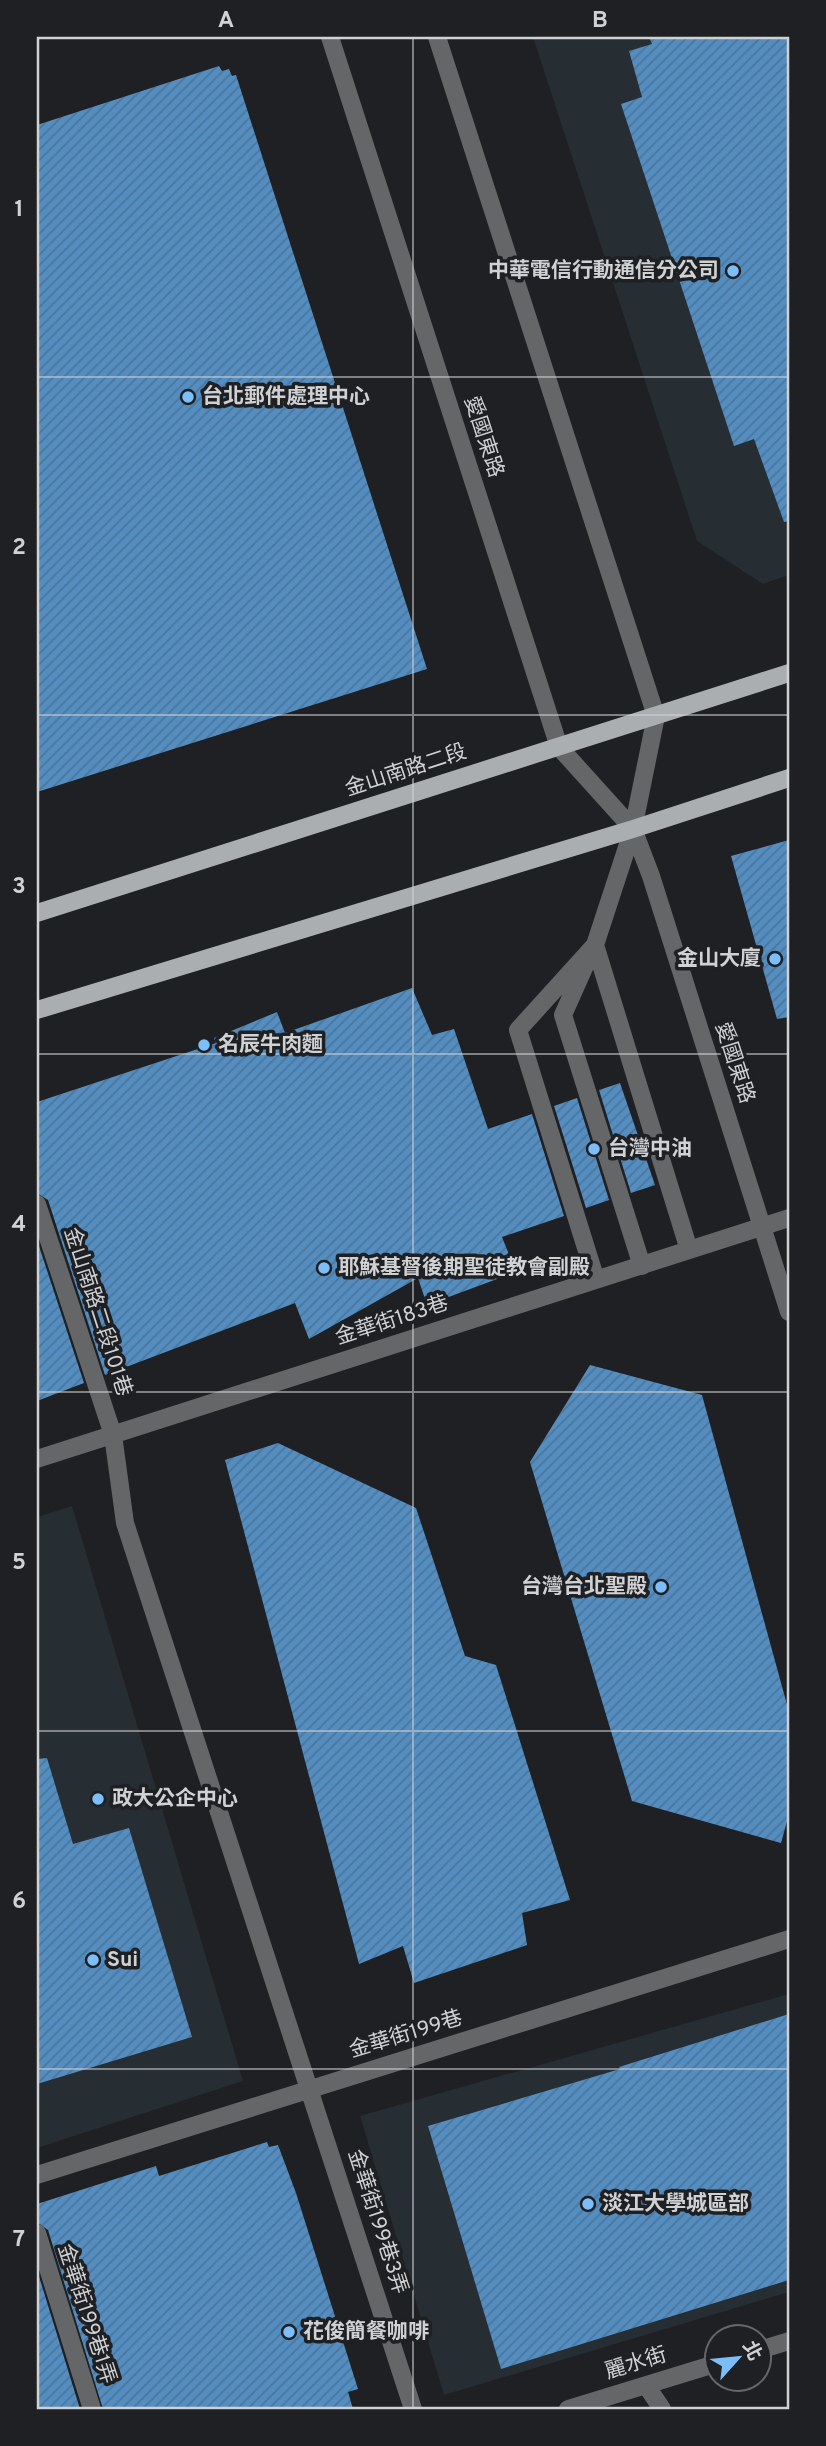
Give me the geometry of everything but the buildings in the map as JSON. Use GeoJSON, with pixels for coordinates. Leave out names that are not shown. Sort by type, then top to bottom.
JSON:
{"type":"FeatureCollection","features":[{"type":"Feature","properties":{"kind":"main road","name":"金山南路二段"},"geometry":{"type":"LineString","coordinates":[[37,913],[789,674]]}},
{"type":"Feature","properties":{"kind":"main road"},"geometry":{"type":"LineString","coordinates":[[37,1010],[633,829],[789,778]]}},
{"type":"Feature","properties":{"kind":"street","name":"愛國東路"},"geometry":{"type":"LineString","coordinates":[[330,37],[559,747],[633,829],[651,876],[789,1312]]}},
{"type":"Feature","properties":{"kind":"street"},"geometry":{"type":"LineString","coordinates":[[437,37],[656,716],[633,829],[595,945],[563,1015],[642,1266]]}},
{"type":"Feature","properties":{"kind":"street"},"geometry":{"type":"LineString","coordinates":[[595,945],[689,1250]]}},
{"type":"Feature","properties":{"kind":"street"},"geometry":{"type":"LineString","coordinates":[[595,945],[518,1030],[596,1280]]}},
{"type":"Feature","properties":{"kind":"street","name":"金山南路二段101巷"},"geometry":{"type":"LineString","coordinates":[[37,1204],[113,1435],[125,1523],[311,2089]]}},
{"type":"Feature","properties":{"kind":"street","name":"金華街183巷"},"geometry":{"type":"LineString","coordinates":[[37,1459],[789,1218]]}},
{"type":"Feature","properties":{"kind":"street","name":"金華街199巷"},"geometry":{"type":"LineString","coordinates":[[37,2175],[789,1939]]}},
{"type":"Feature","properties":{"kind":"street","name":"金華街199巷3弄"},"geometry":{"type":"LineString","coordinates":[[311,2089],[413,2409]]}},
{"type":"Feature","properties":{"kind":"street","name":"金華街199巷1弄"},"geometry":{"type":"LineString","coordinates":[[37,2233],[92,2409]]}},
{"type":"Feature","properties":{"kind":"street","name":"麗水街"},"geometry":{"type":"LineString","coordinates":[[568,2409],[704,2367]]}},
{"type":"Feature","properties":{"kind":"street"},"geometry":{"type":"LineString","coordinates":[[646,2385],[662,2409]]}},
{"type":"Feature","properties":{"kind":"shaded area"},"geometry":{"type":"Polygon","coordinates":[[[533,37],[789,37],[789,575],[763,584],[697,541],[533,37]]]}},
{"type":"Feature","properties":{"kind":"shaded area","name":"政大公企中心"},"geometry":{"type":"Polygon","coordinates":[[[72,1506],[243,2081],[37,2148],[37,1517],[72,1506]]]}},
{"type":"Feature","properties":{"kind":"shaded area","name":"淡江大學城區部"},"geometry":{"type":"Polygon","coordinates":[[[789,1994],[789,2292],[444,2395],[360,2116],[789,1994]]]}},
{"type":"Feature","properties":{"kind":"place","name":"中華電信行動通信分公司"},"geometry":{"type":"Point","coordinates":[733,271]}},
{"type":"Feature","properties":{"kind":"place","name":"台北郵件處理中心"},"geometry":{"type":"Point","coordinates":[188,397]}},
{"type":"Feature","properties":{"kind":"place","name":"金山大廈"},"geometry":{"type":"Point","coordinates":[775,959]}},
{"type":"Feature","properties":{"kind":"place","name":"名辰牛肉麵"},"geometry":{"type":"Point","coordinates":[204,1045]}},
{"type":"Feature","properties":{"kind":"place","name":"台灣中油"},"geometry":{"type":"Point","coordinates":[594,1149]}},
{"type":"Feature","properties":{"kind":"place","name":"耶穌基督後期聖徒教會副殿"},"geometry":{"type":"Point","coordinates":[324,1268]}},
{"type":"Feature","properties":{"kind":"place","name":"台灣台北聖殿"},"geometry":{"type":"Point","coordinates":[661,1587]}},
{"type":"Feature","properties":{"kind":"place","name":"政大公企中心"},"geometry":{"type":"Point","coordinates":[98,1799]}},
{"type":"Feature","properties":{"kind":"place","name":"Sui"},"geometry":{"type":"Point","coordinates":[93,1960]}},
{"type":"Feature","properties":{"kind":"place","name":"淡江大學城區部"},"geometry":{"type":"Point","coordinates":[588,2204]}},
{"type":"Feature","properties":{"kind":"place","name":"花俊簡餐咖啡"},"geometry":{"type":"Point","coordinates":[289,2332]}}]}
